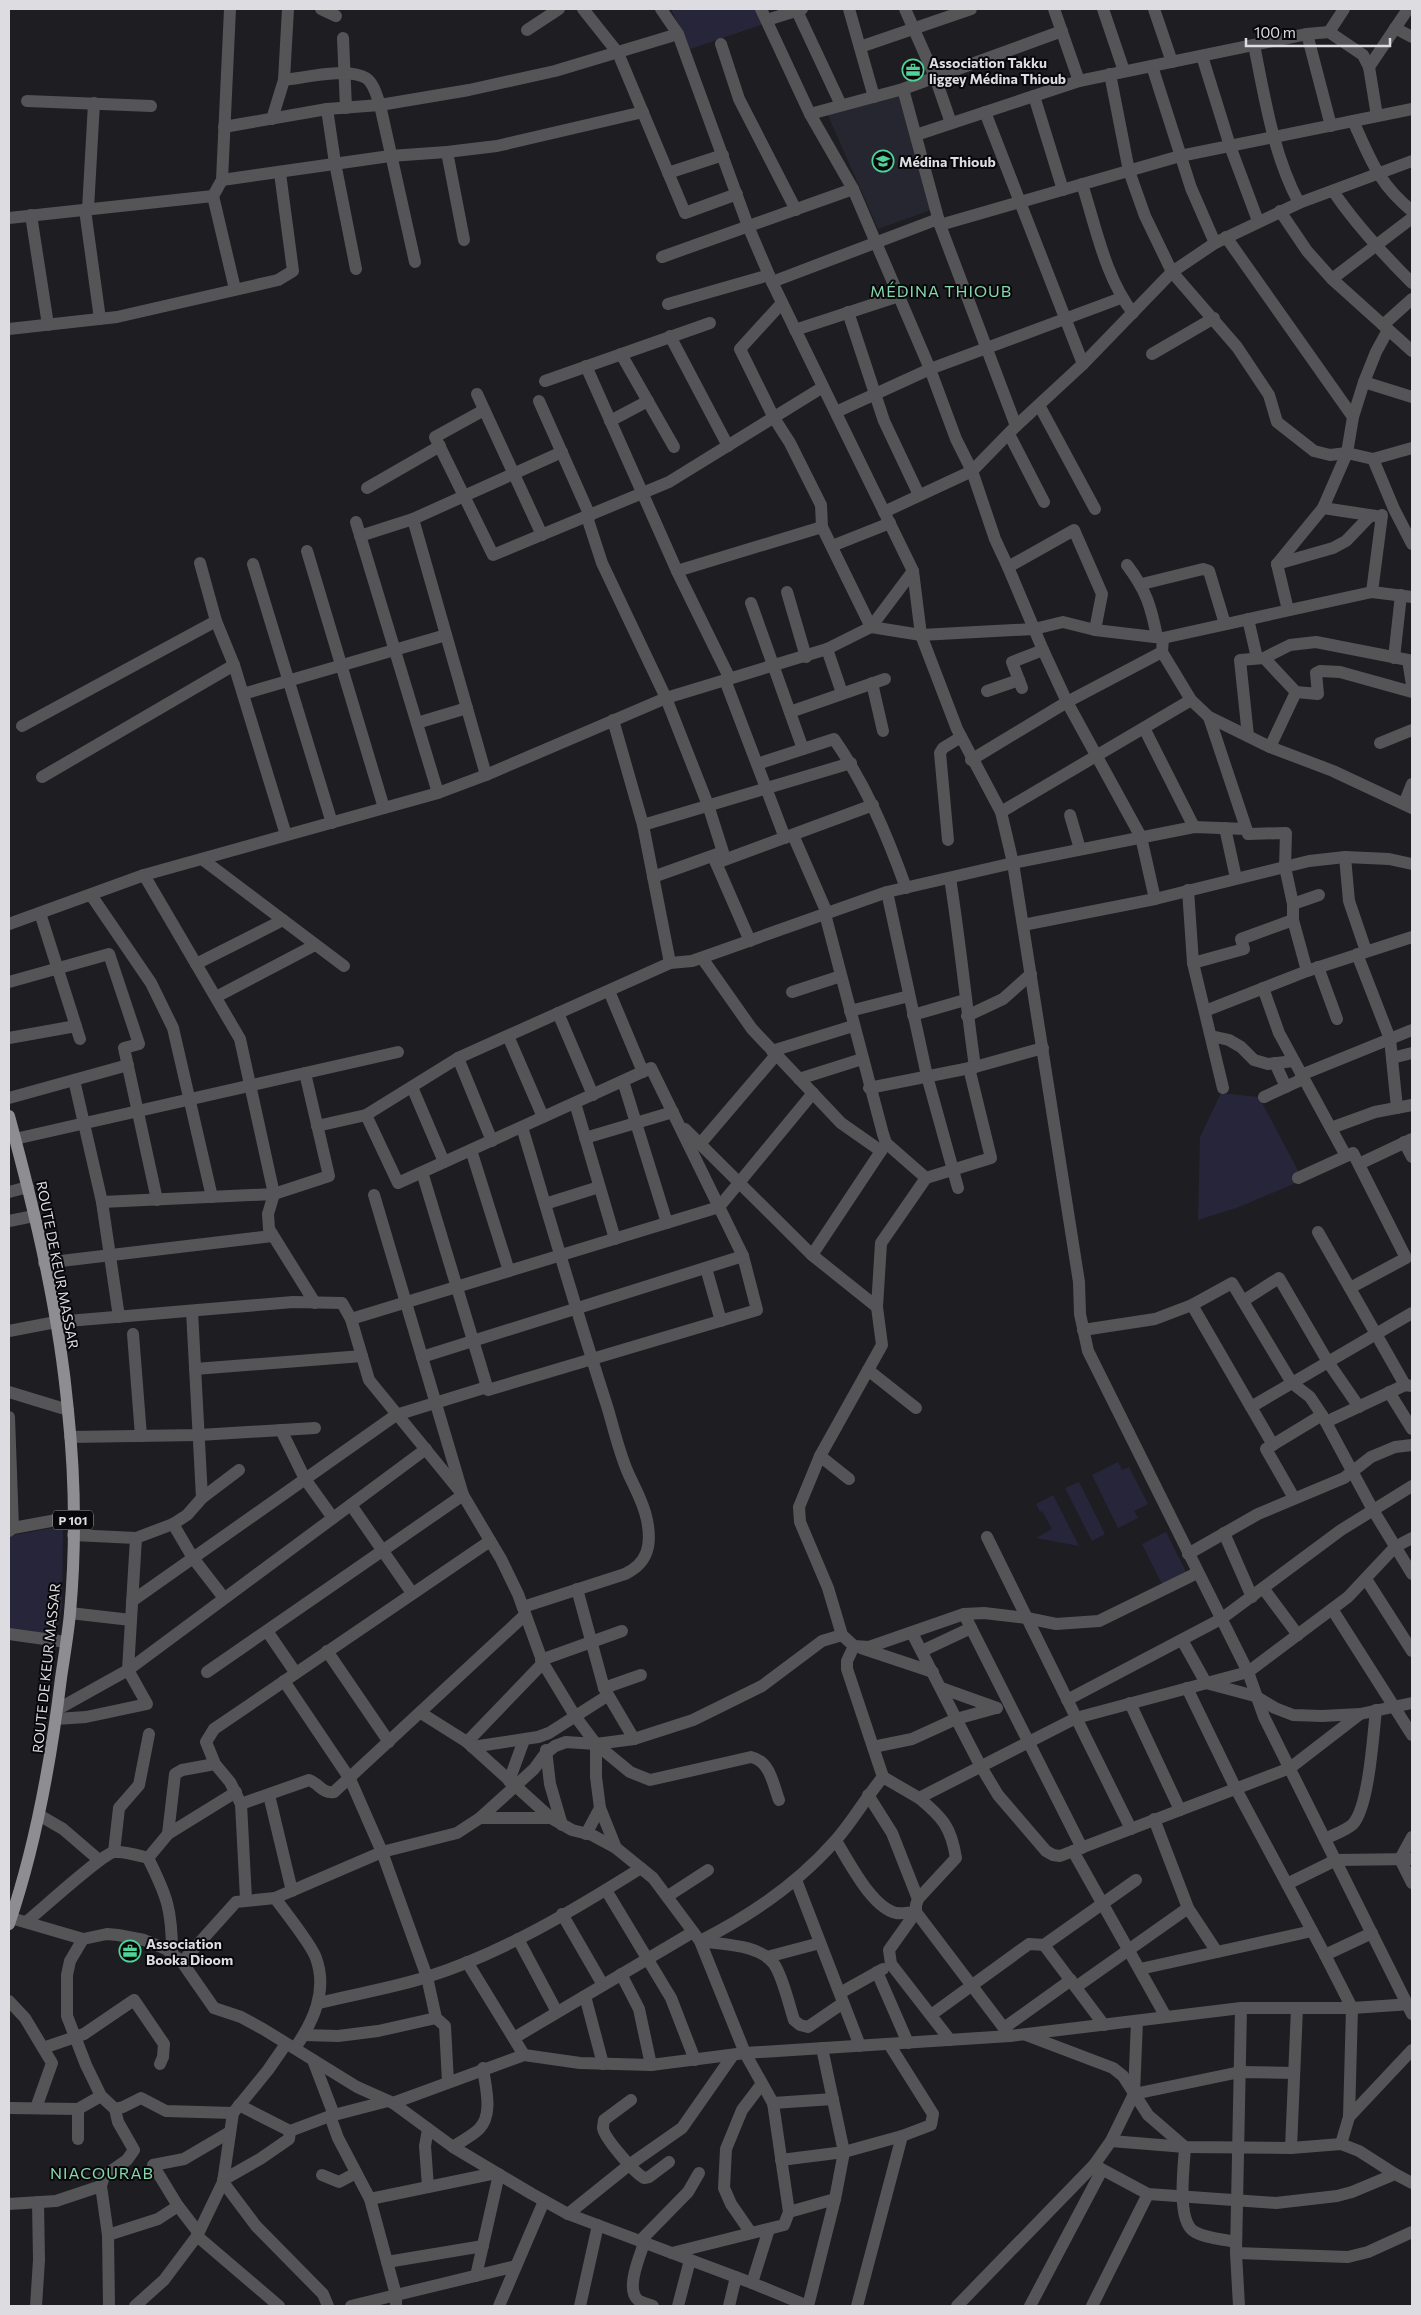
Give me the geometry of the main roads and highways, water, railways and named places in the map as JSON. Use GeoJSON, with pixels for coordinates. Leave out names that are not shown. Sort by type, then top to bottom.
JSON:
{"type":"FeatureCollection","features":[{"type":"Feature","properties":{"kind":"main road","name":"ROUTE DE KEUR MASSAR"},"geometry":{"type":"LineString","coordinates":[[9,1116],[28,1187],[56,1322],[68,1410],[73,1517],[70,1613],[52,1752],[39,1815],[10,1921]]}},
{"type":"Feature","properties":{"kind":"place","name":"Association Takku liggey Médina Thioub"},"geometry":{"type":"Point","coordinates":[913,70]}},
{"type":"Feature","properties":{"kind":"place","name":"Médina Thioub"},"geometry":{"type":"Point","coordinates":[883,161]}},
{"type":"Feature","properties":{"kind":"place","name":"Association Booka Dioom"},"geometry":{"type":"Point","coordinates":[130,1951]}},
{"type":"Feature","properties":{"kind":"district","name":"MÉDINA THIOUB"},"geometry":{"type":"Point","coordinates":[941,290]}},
{"type":"Feature","properties":{"kind":"district","name":"NIACOURAB"},"geometry":{"type":"Point","coordinates":[102,2172]}}]}
